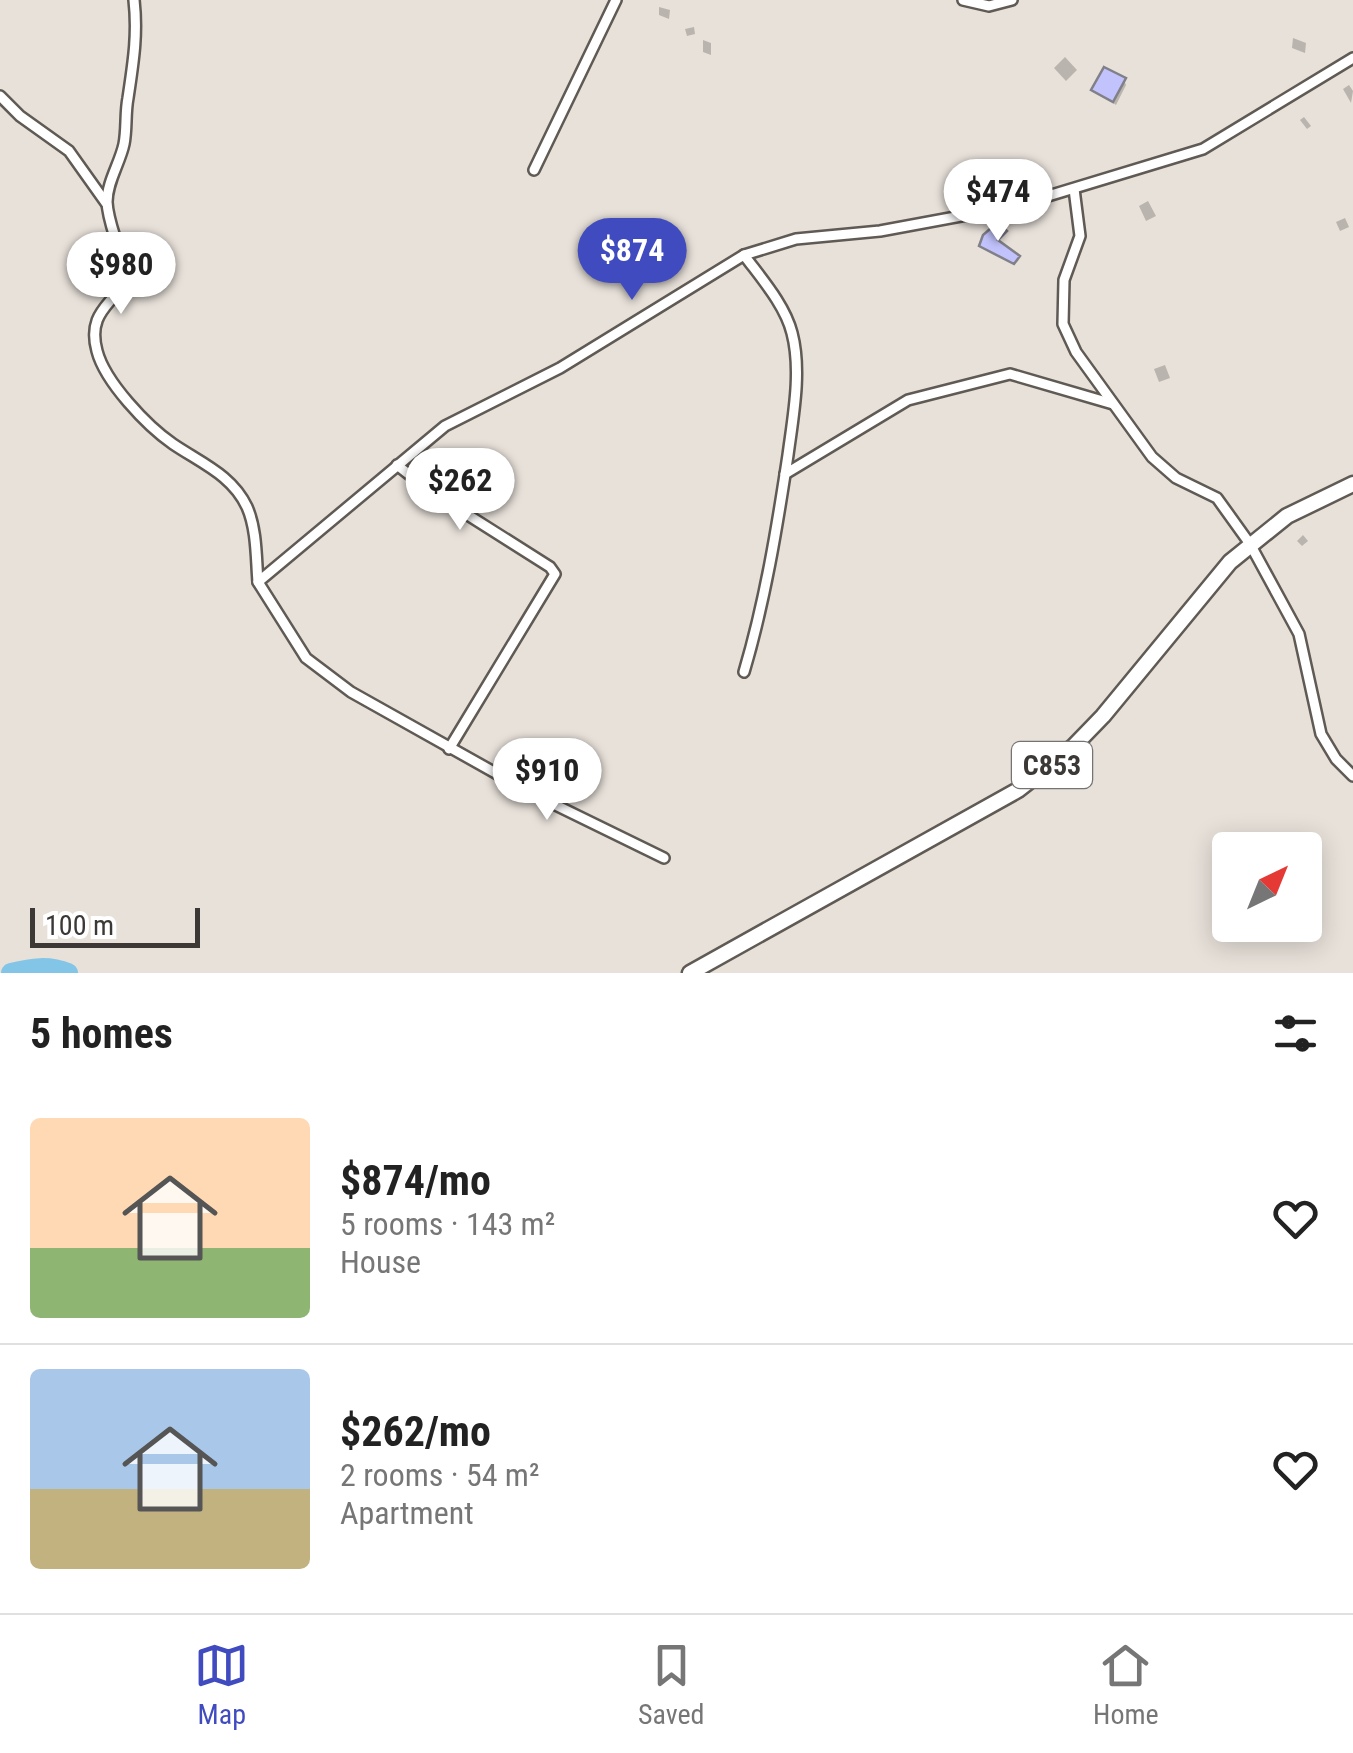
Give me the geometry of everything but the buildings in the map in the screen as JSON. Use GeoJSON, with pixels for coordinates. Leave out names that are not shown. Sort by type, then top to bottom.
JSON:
{"type":"FeatureCollection","features":[{"type":"Feature","properties":{"kind":"main road","name":"C853"},"geometry":{"type":"LineString","coordinates":[[690,973],[1046,771],[1103,716],[1210,584],[1250,544],[1288,516],[1353,484]]}},
{"type":"Feature","properties":{"kind":"street"},"geometry":{"type":"LineString","coordinates":[[107,204],[125,141],[138,26],[134,0]]}},
{"type":"Feature","properties":{"kind":"street"},"geometry":{"type":"LineString","coordinates":[[534,170],[616,0]]}},
{"type":"Feature","properties":{"kind":"street"},"geometry":{"type":"LineString","coordinates":[[962,0],[1012,0]]}},
{"type":"Feature","properties":{"kind":"street"},"geometry":{"type":"LineString","coordinates":[[258,582],[445,426],[560,368],[744,255],[796,239],[936,222],[1016,206],[1074,189],[1220,141],[1353,58]]}},
{"type":"Feature","properties":{"kind":"street"},"geometry":{"type":"LineString","coordinates":[[0,96],[68,151],[107,204],[123,276],[117,292],[98,316],[94,340],[100,362],[151,425],[236,488],[254,531],[258,582],[296,644],[317,668],[450,749],[664,858]]}},
{"type":"Feature","properties":{"kind":"street"},"geometry":{"type":"LineString","coordinates":[[1074,189],[1080,236],[1064,280],[1063,324],[1076,352],[1152,456],[1176,478],[1218,498],[1250,544],[1299,634],[1321,734],[1336,759],[1353,776]]}},
{"type":"Feature","properties":{"kind":"street"},"geometry":{"type":"LineString","coordinates":[[744,255],[776,300],[792,331],[796,366],[785,474],[759,619],[744,672]]}},
{"type":"Feature","properties":{"kind":"street"},"geometry":{"type":"LineString","coordinates":[[785,474],[908,400],[1010,374],[1116,405]]}},
{"type":"Feature","properties":{"kind":"street"},"geometry":{"type":"LineString","coordinates":[[397,465],[555,574],[450,749]]}},
{"type":"Feature","properties":{"kind":"waterway"},"geometry":{"type":"LineString","coordinates":[[11,973],[40,968],[68,973]]}}]}
